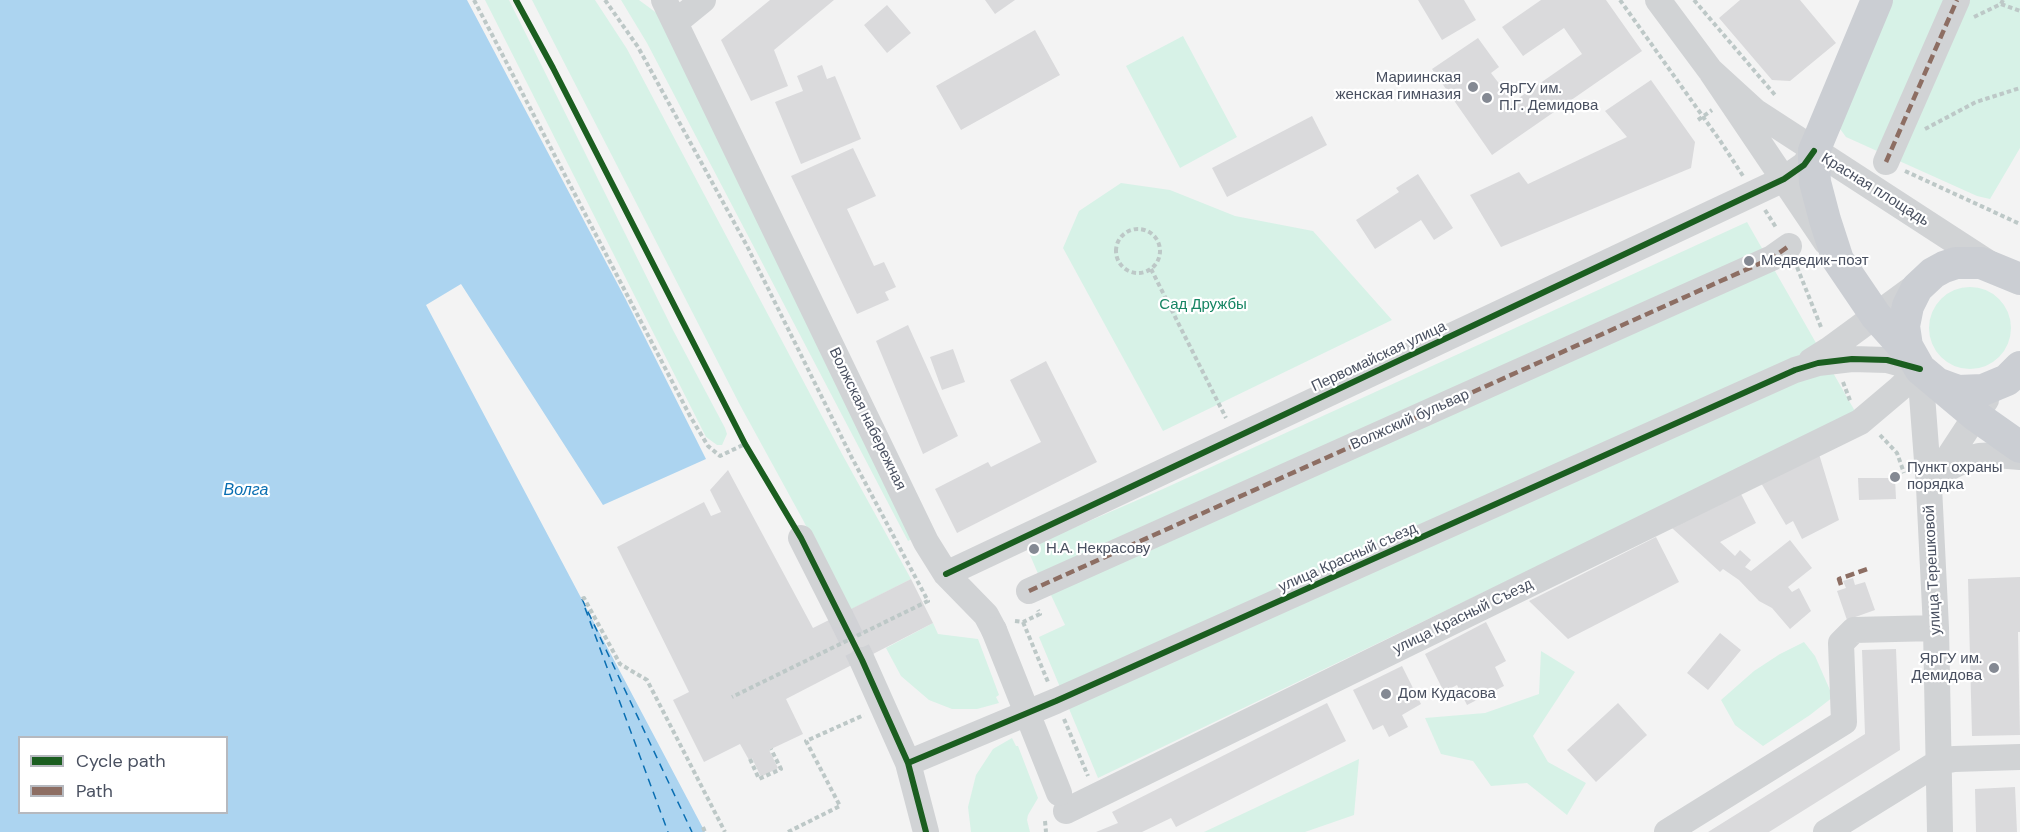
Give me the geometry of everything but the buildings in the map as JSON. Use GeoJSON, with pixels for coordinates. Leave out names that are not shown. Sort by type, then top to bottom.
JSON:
{"type":"FeatureCollection","features":[{"type":"Feature","properties":{"kind":"main road","name":"Первомайская улица"},"geometry":{"type":"LineString","coordinates":[[1814,150],[1877,0]]}},
{"type":"Feature","properties":{"kind":"main road","name":"Красная площадь"},"geometry":{"type":"LineString","coordinates":[[1814,150],[1815,182],[1838,260],[1876,316],[1922,369],[1976,416],[2020,447]]}},
{"type":"Feature","properties":{"kind":"main road","name":"Красная площадь"},"geometry":{"type":"LineString","coordinates":[[1924,280],[1956,263],[1981,263],[2011,277]]}},
{"type":"Feature","properties":{"kind":"main road"},"geometry":{"type":"LineString","coordinates":[[1922,369],[1905,336],[1905,316],[1912,297],[1924,280]]}},
{"type":"Feature","properties":{"kind":"main road","name":"Красная площадь"},"geometry":{"type":"LineString","coordinates":[[1922,369],[1947,388],[1964,391],[1994,387],[2007,380],[2020,367]]}},
{"type":"Feature","properties":{"kind":"street"},"geometry":{"type":"LineString","coordinates":[[670,11],[703,0]]}},
{"type":"Feature","properties":{"kind":"street"},"geometry":{"type":"LineString","coordinates":[[1658,0],[1710,70],[1838,260]]}},
{"type":"Feature","properties":{"kind":"street"},"geometry":{"type":"LineString","coordinates":[[1890,154],[1957,0]]}},
{"type":"Feature","properties":{"kind":"street","name":"Волжская набережная"},"geometry":{"type":"LineString","coordinates":[[670,11],[926,542],[946,574],[986,615],[994,630],[1066,812]]}},
{"type":"Feature","properties":{"kind":"street"},"geometry":{"type":"LineString","coordinates":[[1710,70],[1756,112],[1814,150]]}},
{"type":"Feature","properties":{"kind":"street","name":"Первомайская улица"},"geometry":{"type":"LineString","coordinates":[[946,574],[1784,179],[1804,165],[1814,150]]}},
{"type":"Feature","properties":{"kind":"street","name":"Красная площадь"},"geometry":{"type":"LineString","coordinates":[[1814,150],[2011,277]]}},
{"type":"Feature","properties":{"kind":"street","name":"Волжский бульвар"},"geometry":{"type":"LineString","coordinates":[[1029,591],[1772,258],[1789,246]]}},
{"type":"Feature","properties":{"kind":"street","name":"Красная площадь"},"geometry":{"type":"LineString","coordinates":[[1795,370],[1818,363],[1832,355],[1876,316],[1924,280]]}},
{"type":"Feature","properties":{"kind":"street","name":"Красная площадь"},"geometry":{"type":"LineString","coordinates":[[1832,355],[1852,359],[1887,360],[1922,369]]}},
{"type":"Feature","properties":{"kind":"street"},"geometry":{"type":"LineString","coordinates":[[1865,418],[1922,369]]}},
{"type":"Feature","properties":{"kind":"street"},"geometry":{"type":"LineString","coordinates":[[1922,369],[1925,441]]}},
{"type":"Feature","properties":{"kind":"street","name":"улица Красный съезд"},"geometry":{"type":"LineString","coordinates":[[908,763],[1056,701],[1795,370]]}},
{"type":"Feature","properties":{"kind":"street","name":"Красная площадь"},"geometry":{"type":"LineString","coordinates":[[1934,480],[1994,387]]}},
{"type":"Feature","properties":{"kind":"street"},"geometry":{"type":"LineString","coordinates":[[1865,418],[1896,412],[1907,417],[1920,429],[1934,480],[1965,460],[1979,456],[1996,454],[2020,457]]}},
{"type":"Feature","properties":{"kind":"street","name":"улица Красный Съезд"},"geometry":{"type":"LineString","coordinates":[[1066,812],[1865,418]]}},
{"type":"Feature","properties":{"kind":"street","name":"улица Терешковой"},"geometry":{"type":"LineString","coordinates":[[1934,480],[1940,832]]}},
{"type":"Feature","properties":{"kind":"street"},"geometry":{"type":"LineString","coordinates":[[801,538],[840,615]]}},
{"type":"Feature","properties":{"kind":"street"},"geometry":{"type":"LineString","coordinates":[[1676,830],[1844,722],[1841,643],[1854,630],[1936,628]]}},
{"type":"Feature","properties":{"kind":"street"},"geometry":{"type":"LineString","coordinates":[[862,660],[908,763],[926,832]]}},
{"type":"Feature","properties":{"kind":"street"},"geometry":{"type":"LineString","coordinates":[[1826,832],[1939,762],[1954,759],[2020,757]]}},
{"type":"Feature","properties":{"kind":"path"},"geometry":{"type":"LineString","coordinates":[[474,0],[690,416],[708,446],[720,456],[745,444]]}},
{"type":"Feature","properties":{"kind":"path"},"geometry":{"type":"LineString","coordinates":[[605,0],[639,47],[747,246],[851,456],[928,601],[732,697]]}},
{"type":"Feature","properties":{"kind":"path"},"geometry":{"type":"LineString","coordinates":[[1620,0],[1721,142],[1789,246],[1832,355],[1865,418],[1862,428],[1883,436],[1897,453],[1904,475]]}},
{"type":"Feature","properties":{"kind":"path"},"geometry":{"type":"LineString","coordinates":[[1694,0],[1775,95],[1783,101]]}},
{"type":"Feature","properties":{"kind":"path"},"geometry":{"type":"LineString","coordinates":[[2003,0],[2001,4],[2020,11]]}},
{"type":"Feature","properties":{"kind":"path"},"geometry":{"type":"LineString","coordinates":[[1890,154],[1976,102],[2020,88]]}},
{"type":"Feature","properties":{"kind":"path"},"geometry":{"type":"LineString","coordinates":[[1890,154],[2020,224]]}},
{"type":"Feature","properties":{"kind":"path"},"geometry":{"type":"LineString","coordinates":[[1139,229],[1153,235],[1160,249],[1160,257],[1151,269],[1140,273],[1130,272],[1122,267],[1117,260],[1116,249],[1124,234],[1139,229]]}},
{"type":"Feature","properties":{"kind":"path"},"geometry":{"type":"LineString","coordinates":[[1151,269],[1235,438]]}},
{"type":"Feature","properties":{"kind":"path"},"geometry":{"type":"LineString","coordinates":[[739,433],[750,453]]}},
{"type":"Feature","properties":{"kind":"path"},"geometry":{"type":"LineString","coordinates":[[582,599],[584,598],[620,664],[647,680],[725,832]]}},
{"type":"Feature","properties":{"kind":"path"},"geometry":{"type":"LineString","coordinates":[[1023,622],[1089,780]]}},
{"type":"Feature","properties":{"kind":"path"},"geometry":{"type":"LineString","coordinates":[[788,832],[840,806],[806,741],[882,706]]}},
{"type":"Feature","properties":{"kind":"path"},"geometry":{"type":"LineString","coordinates":[[750,759],[759,779],[781,769],[771,749]]}},
{"type":"Feature","properties":{"kind":"path"},"geometry":{"type":"LineString","coordinates":[[703,827],[705,832]]}},
{"type":"Feature","properties":{"kind":"green space"},"geometry":{"type":"Polygon","coordinates":[[[485,0],[509,0],[673,330],[725,428],[727,434],[722,445],[717,445],[706,437],[485,0]]]}},
{"type":"Feature","properties":{"kind":"green space"},"geometry":{"type":"Polygon","coordinates":[[[532,0],[595,0],[627,49],[911,579],[848,611],[803,520],[740,405],[532,0]]]}},
{"type":"Feature","properties":{"kind":"green space"},"geometry":{"type":"Polygon","coordinates":[[[621,0],[639,0],[658,14],[916,537],[908,541],[647,43],[621,0]]]}},
{"type":"Feature","properties":{"kind":"green space"},"geometry":{"type":"Polygon","coordinates":[[[1882,0],[2020,0],[2020,148],[1990,199],[1977,196],[1846,137],[1832,118],[1882,0]]]}},
{"type":"Feature","properties":{"kind":"green space"},"geometry":{"type":"Polygon","coordinates":[[[1183,36],[1237,137],[1180,168],[1126,66],[1183,36]]]}},
{"type":"Feature","properties":{"kind":"green space","name":"Сад Дружбы"},"geometry":{"type":"Polygon","coordinates":[[[1121,183],[1170,190],[1235,216],[1313,231],[1392,320],[1163,431],[1063,248],[1079,211],[1121,183]]]}},
{"type":"Feature","properties":{"kind":"green space"},"geometry":{"type":"Polygon","coordinates":[[[1747,222],[1856,413],[1098,778],[1039,637],[1065,625],[1027,548],[1163,489],[1747,222]]]}},
{"type":"Feature","properties":{"kind":"green space"},"geometry":{"type":"Polygon","coordinates":[[[1962,287],[1978,287],[1993,294],[2004,305],[2011,320],[2008,344],[1999,357],[1978,369],[1962,369],[1947,362],[1936,351],[1929,336],[1929,320],[1936,305],[1947,294],[1962,287]]]}},
{"type":"Feature","properties":{"kind":"green space"},"geometry":{"type":"Polygon","coordinates":[[[933,623],[938,634],[978,639],[999,695],[996,697],[999,703],[977,709],[952,709],[929,700],[901,676],[886,648],[933,623]]]}},
{"type":"Feature","properties":{"kind":"green space"},"geometry":{"type":"Polygon","coordinates":[[[1804,642],[1815,656],[1833,697],[1763,746],[1735,725],[1721,700],[1754,671],[1804,642]]]}},
{"type":"Feature","properties":{"kind":"green space"},"geometry":{"type":"Polygon","coordinates":[[[1541,651],[1575,672],[1533,736],[1548,762],[1586,783],[1567,815],[1527,783],[1491,786],[1473,761],[1441,754],[1425,718],[1485,713],[1539,694],[1541,651]]]}},
{"type":"Feature","properties":{"kind":"green space"},"geometry":{"type":"Polygon","coordinates":[[[1012,738],[1018,746],[1038,798],[1028,815],[1030,832],[971,832],[968,807],[976,775],[993,749],[1012,738]]]}},
{"type":"Feature","properties":{"kind":"green space"},"geometry":{"type":"Polygon","coordinates":[[[1359,759],[1354,815],[1305,832],[1204,832],[1359,759]]]}},
{"type":"Feature","properties":{"kind":"water","name":"Волга"},"geometry":{"type":"Polygon","coordinates":[[[0,0],[467,0],[625,298],[706,459],[603,505],[461,284],[426,305],[705,832],[0,832],[0,0]]]}},
{"type":"Feature","properties":{"kind":"ferry route"},"geometry":{"type":"LineString","coordinates":[[582,599],[692,832]]}},
{"type":"Feature","properties":{"kind":"ferry route"},"geometry":{"type":"LineString","coordinates":[[585,608],[668,832]]}},
{"type":"Feature","properties":{"kind":"tunnel"},"geometry":{"type":"LineString","coordinates":[[840,615],[862,660]]}},
{"type":"Feature","properties":{"kind":"marked path"},"geometry":{"type":"LineString","coordinates":[[1886,162],[1957,0]]}},
{"type":"Feature","properties":{"kind":"marked path"},"geometry":{"type":"LineString","coordinates":[[1029,591],[1772,258],[1789,246]]}},
{"type":"Feature","properties":{"kind":"marked path"},"geometry":{"type":"LineString","coordinates":[[1841,585],[1839,579],[1870,568]]}},
{"type":"Feature","properties":{"kind":"cycle path"},"geometry":{"type":"LineString","coordinates":[[516,0],[745,444],[801,538],[862,660],[908,763],[926,832]]}},
{"type":"Feature","properties":{"kind":"cycle path"},"geometry":{"type":"LineString","coordinates":[[946,574],[1784,179],[1804,165],[1814,151]]}},
{"type":"Feature","properties":{"kind":"cycle path"},"geometry":{"type":"LineString","coordinates":[[908,763],[1056,701],[1795,370],[1818,363],[1852,359],[1887,360],[1920,369]]}},
{"type":"Feature","properties":{"kind":"place","name":"Мариинская женская гимназия"},"geometry":{"type":"Point","coordinates":[1473,87]}},
{"type":"Feature","properties":{"kind":"place","name":"ЯрГУ им. П.Г. Демидова"},"geometry":{"type":"Point","coordinates":[1487,98]}},
{"type":"Feature","properties":{"kind":"place","name":"Медведик-поэт"},"geometry":{"type":"Point","coordinates":[1749,261]}},
{"type":"Feature","properties":{"kind":"place","name":"Пункт охраны порядка"},"geometry":{"type":"Point","coordinates":[1895,477]}},
{"type":"Feature","properties":{"kind":"place","name":"Н.А. Некрасову"},"geometry":{"type":"Point","coordinates":[1034,549]}},
{"type":"Feature","properties":{"kind":"place","name":"ЯрГУ им. Демидова"},"geometry":{"type":"Point","coordinates":[1994,668]}},
{"type":"Feature","properties":{"kind":"place","name":"Дом Кудасова"},"geometry":{"type":"Point","coordinates":[1386,694]}}]}
